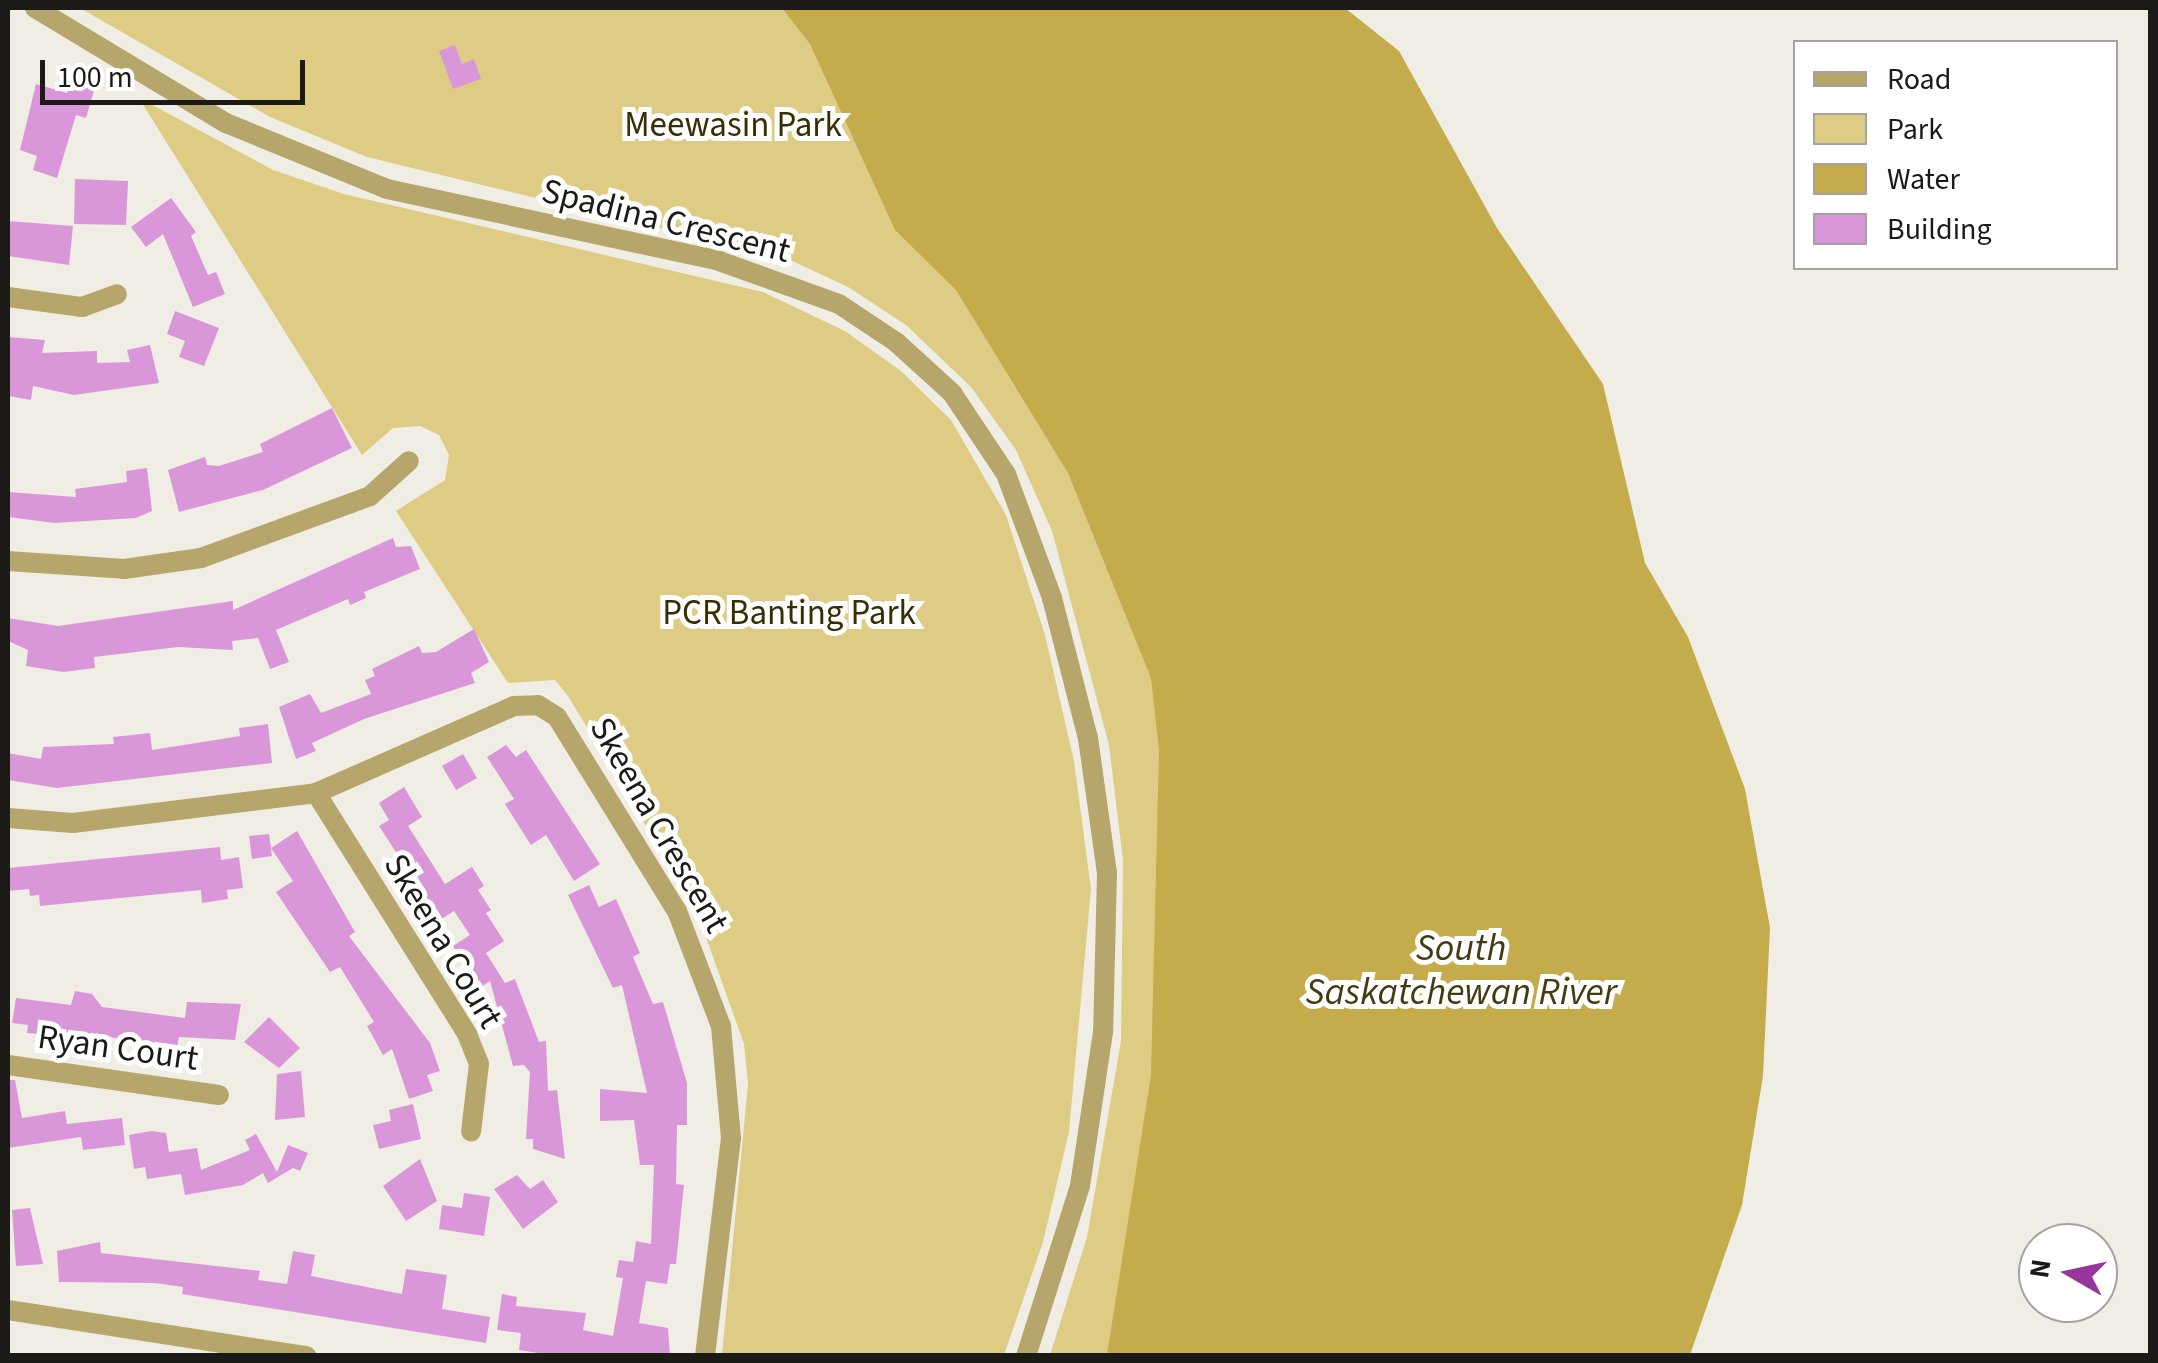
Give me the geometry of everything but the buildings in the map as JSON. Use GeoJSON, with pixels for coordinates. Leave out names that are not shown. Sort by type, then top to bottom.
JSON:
{"type":"FeatureCollection","features":[{"type":"Feature","properties":{"kind":"street","name":"Spadina Crescent"},"geometry":{"type":"LineString","coordinates":[[35,8],[226,123],[386,189],[719,261],[839,304],[896,342],[952,393],[1006,474],[1052,598],[1088,738],[1106,873],[1103,1032],[1080,1186],[1026,1356]]}},
{"type":"Feature","properties":{"kind":"street"},"geometry":{"type":"LineString","coordinates":[[8,297],[82,307],[116,294]]}},
{"type":"Feature","properties":{"kind":"street"},"geometry":{"type":"LineString","coordinates":[[8,561],[124,569],[201,558],[370,496],[409,462]]}},
{"type":"Feature","properties":{"kind":"street","name":"Skeena Crescent"},"geometry":{"type":"LineString","coordinates":[[8,818],[74,822],[316,793],[514,706],[538,705],[566,726],[678,911],[722,1026],[731,1138],[705,1356]]}},
{"type":"Feature","properties":{"kind":"street","name":"Skeena Court"},"geometry":{"type":"LineString","coordinates":[[316,793],[467,1034],[479,1064],[471,1132]]}},
{"type":"Feature","properties":{"kind":"street","name":"Ryan Court"},"geometry":{"type":"LineString","coordinates":[[8,1065],[219,1095]]}},
{"type":"Feature","properties":{"kind":"street"},"geometry":{"type":"LineString","coordinates":[[8,1310],[306,1356]]}},
{"type":"Feature","properties":{"kind":"green space","name":"Meewasin Park"},"geometry":{"type":"Polygon","coordinates":[[[80,8],[800,8],[1058,422],[1172,687],[1172,877],[1122,1355],[1050,1355],[1087,1237],[1121,1041],[1123,860],[1109,745],[1052,531],[1016,450],[971,387],[906,325],[848,287],[788,259],[367,157],[270,117],[80,8]]]}},
{"type":"Feature","properties":{"kind":"green space","name":"PCR Banting Park"},"geometry":{"type":"Polygon","coordinates":[[[147,102],[273,170],[344,194],[763,292],[845,331],[901,371],[951,420],[1006,515],[1045,635],[1074,761],[1091,889],[1069,1132],[1043,1242],[1004,1355],[722,1355],[748,1084],[744,1044],[696,909],[568,696],[555,680],[508,683],[396,511],[445,480],[449,455],[439,435],[420,426],[393,428],[362,455],[142,103],[147,102]]]}},
{"type":"Feature","properties":{"kind":"water","name":"South Saskatchewan River"},"geometry":{"type":"Polygon","coordinates":[[[782,8],[1345,8],[1399,51],[1497,228],[1603,384],[1645,563],[1688,637],[1745,789],[1770,928],[1763,1076],[1742,1205],[1690,1355],[1107,1355],[1151,1075],[1159,750],[1151,678],[1068,473],[956,290],[895,230],[810,44],[782,8]]]}}]}
